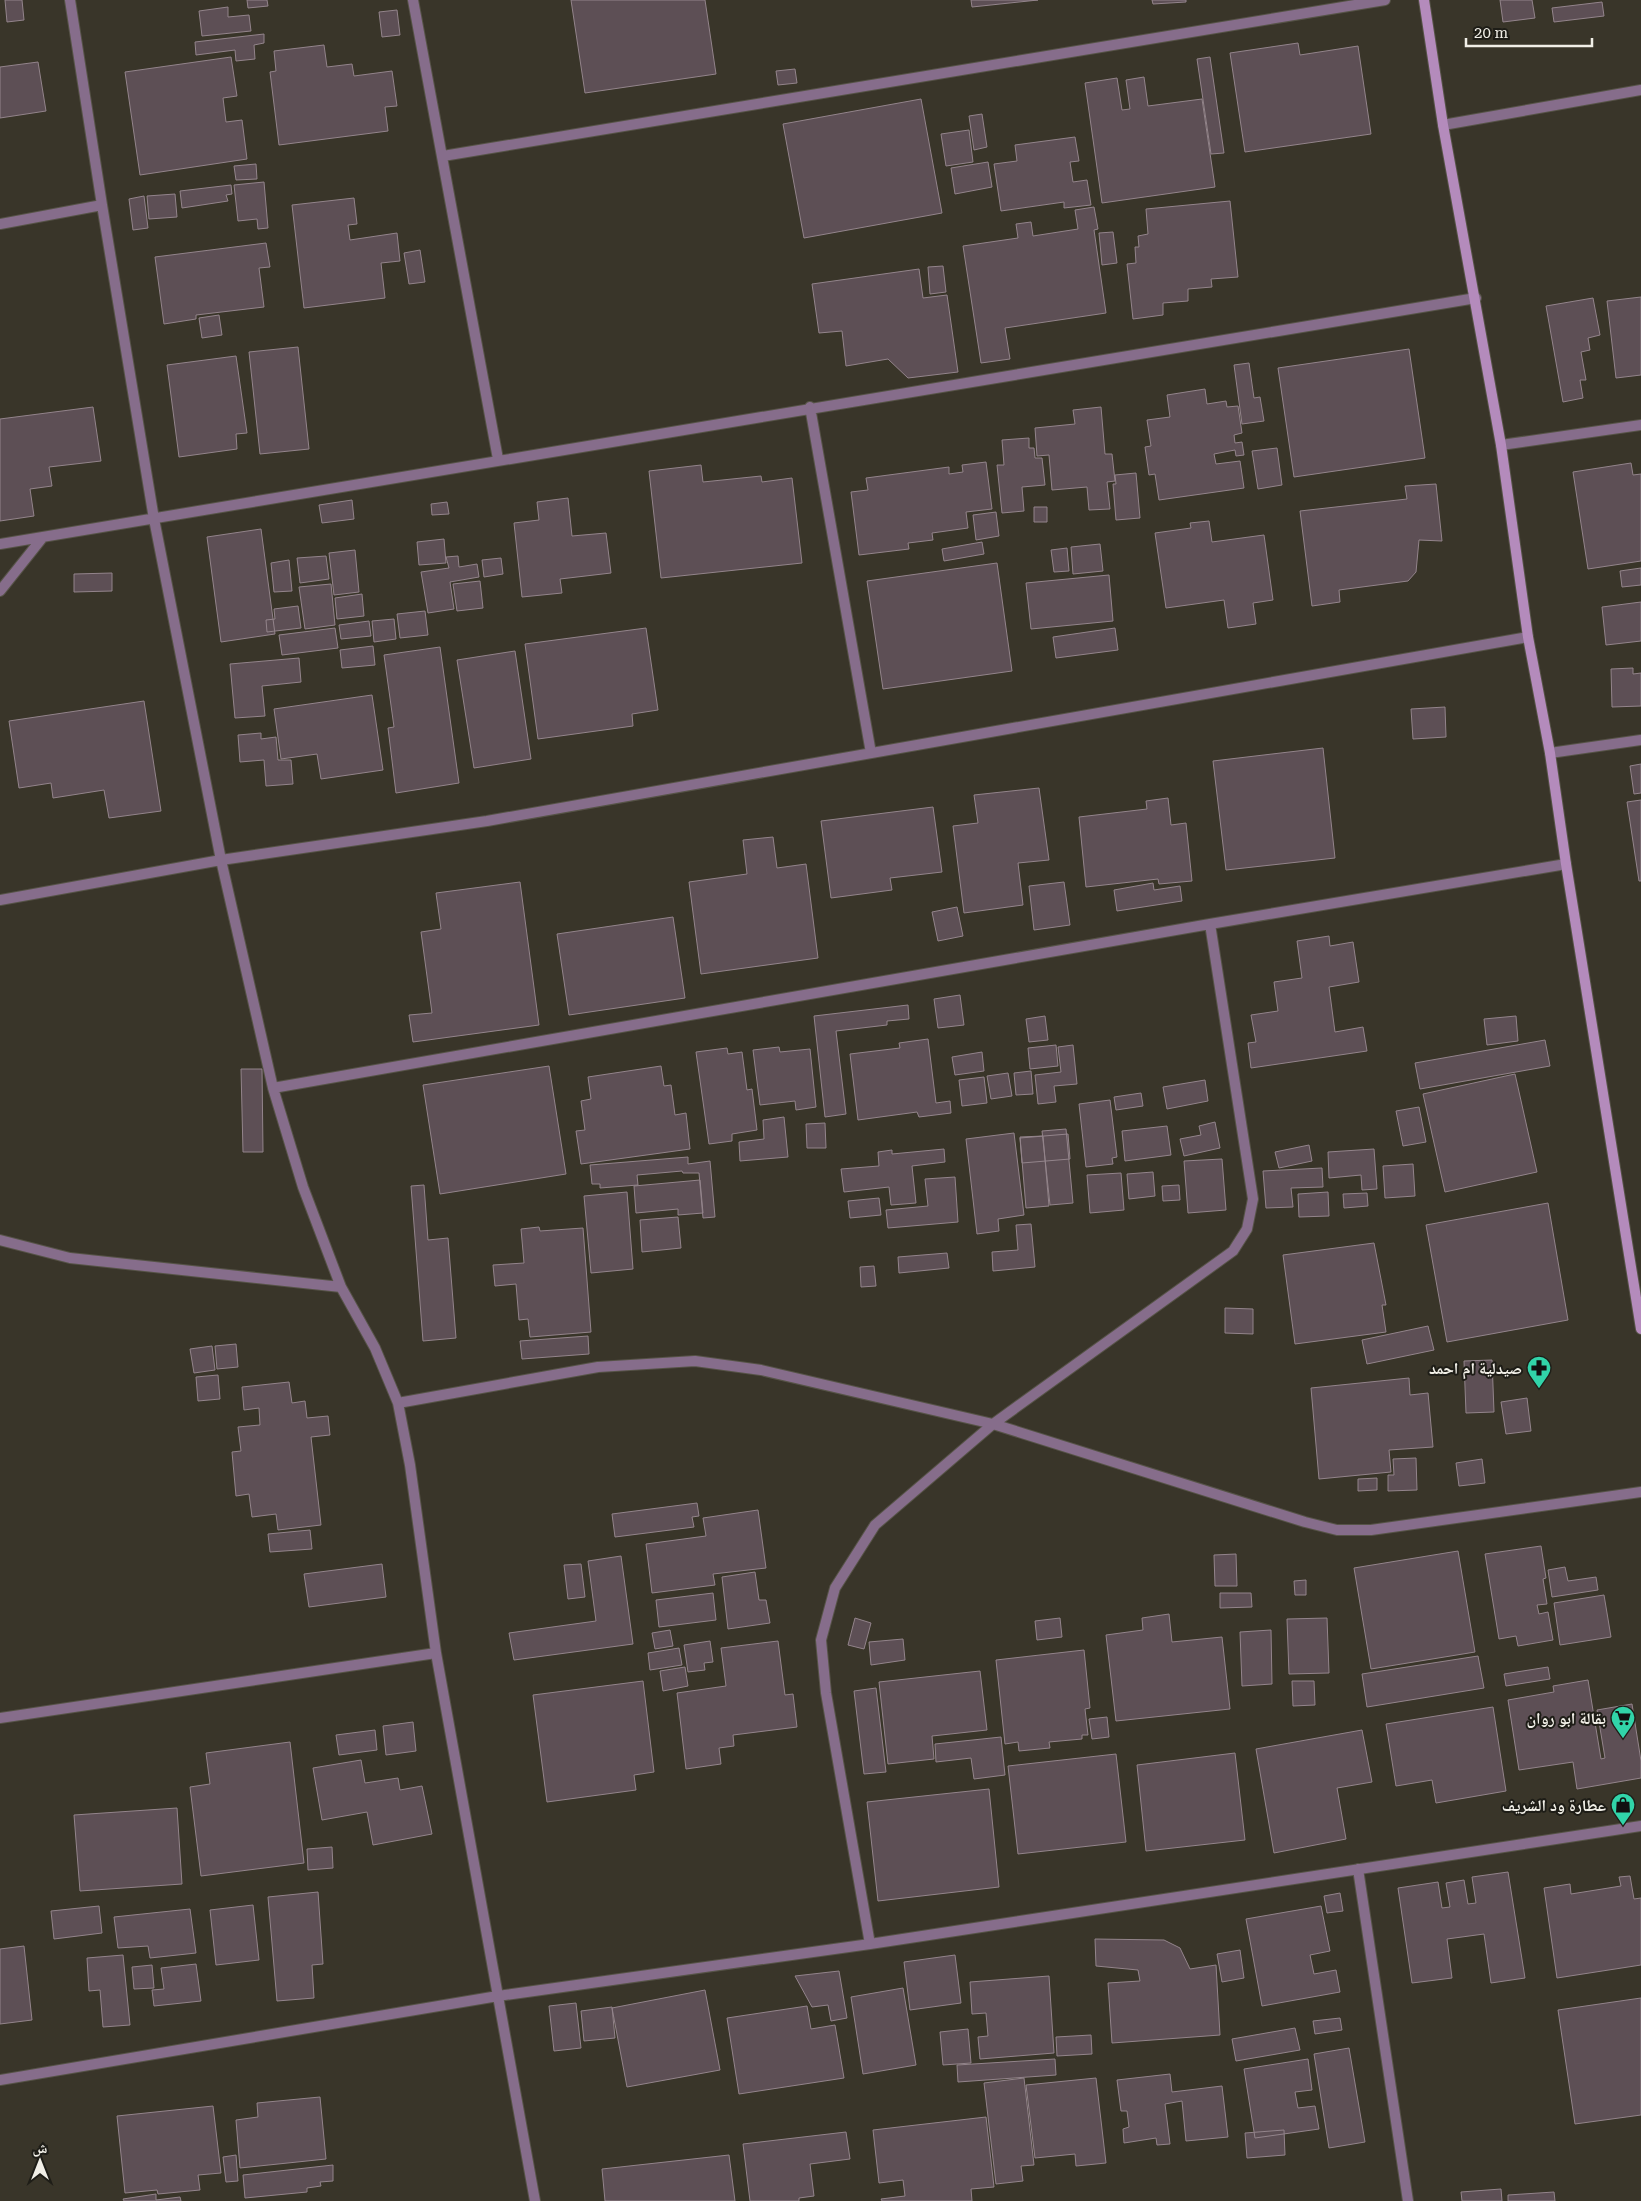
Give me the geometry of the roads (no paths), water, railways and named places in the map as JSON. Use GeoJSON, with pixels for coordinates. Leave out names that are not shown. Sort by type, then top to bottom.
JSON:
{"type":"FeatureCollection","features":[{"type":"Feature","properties":{"kind":"street"},"geometry":{"type":"LineString","coordinates":[[70,0],[154,519],[221,860],[273,1088],[303,1187],[342,1287],[375,1348],[398,1403],[410,1466],[436,1653],[535,2201]]}},
{"type":"Feature","properties":{"kind":"street"},"geometry":{"type":"LineString","coordinates":[[413,0],[498,459]]}},
{"type":"Feature","properties":{"kind":"street"},"geometry":{"type":"LineString","coordinates":[[443,156],[1385,0]]}},
{"type":"Feature","properties":{"kind":"street"},"geometry":{"type":"LineString","coordinates":[[1424,0],[1443,125],[1476,298],[1501,445],[1528,637],[1550,753],[1566,864],[1641,1329]]}},
{"type":"Feature","properties":{"kind":"street"},"geometry":{"type":"LineString","coordinates":[[1443,125],[1641,90]]}},
{"type":"Feature","properties":{"kind":"street"},"geometry":{"type":"LineString","coordinates":[[0,224],[102,205]]}},
{"type":"Feature","properties":{"kind":"street"},"geometry":{"type":"LineString","coordinates":[[0,544],[498,459],[1476,298]]}},
{"type":"Feature","properties":{"kind":"street"},"geometry":{"type":"LineString","coordinates":[[810,408],[871,753]]}},
{"type":"Feature","properties":{"kind":"street"},"geometry":{"type":"LineString","coordinates":[[1501,445],[1641,424]]}},
{"type":"Feature","properties":{"kind":"street"},"geometry":{"type":"LineString","coordinates":[[0,592],[43,537]]}},
{"type":"Feature","properties":{"kind":"street"},"geometry":{"type":"LineString","coordinates":[[0,900],[221,860],[487,821],[1528,637]]}},
{"type":"Feature","properties":{"kind":"street"},"geometry":{"type":"LineString","coordinates":[[1550,753],[1641,740]]}},
{"type":"Feature","properties":{"kind":"street"},"geometry":{"type":"LineString","coordinates":[[273,1088],[1210,924],[1566,864]]}},
{"type":"Feature","properties":{"kind":"street"},"geometry":{"type":"LineString","coordinates":[[870,1944],[826,1693],[820,1640],[835,1588],[875,1525],[993,1424],[1233,1251],[1247,1229],[1253,1199],[1210,924]]}},
{"type":"Feature","properties":{"kind":"street"},"geometry":{"type":"LineString","coordinates":[[0,1240],[70,1258],[342,1287]]}},
{"type":"Feature","properties":{"kind":"street"},"geometry":{"type":"LineString","coordinates":[[398,1403],[598,1367],[695,1361],[761,1370],[993,1424],[1305,1522],[1338,1530],[1371,1530],[1641,1492]]}},
{"type":"Feature","properties":{"kind":"street"},"geometry":{"type":"LineString","coordinates":[[0,1718],[436,1653]]}},
{"type":"Feature","properties":{"kind":"street"},"geometry":{"type":"LineString","coordinates":[[0,2080],[498,1996],[870,1944],[1641,1826]]}},
{"type":"Feature","properties":{"kind":"street"},"geometry":{"type":"LineString","coordinates":[[1358,1869],[1408,2201]]}},
{"type":"Feature","properties":{"kind":"place","name":"صيدلية ام احمد"},"geometry":{"type":"Point","coordinates":[1539,1389]}},
{"type":"Feature","properties":{"kind":"place","name":"بقالة ابو روان"},"geometry":{"type":"Point","coordinates":[1623,1739]}},
{"type":"Feature","properties":{"kind":"place","name":"عطارة ود الشريف"},"geometry":{"type":"Point","coordinates":[1623,1826]}}]}
